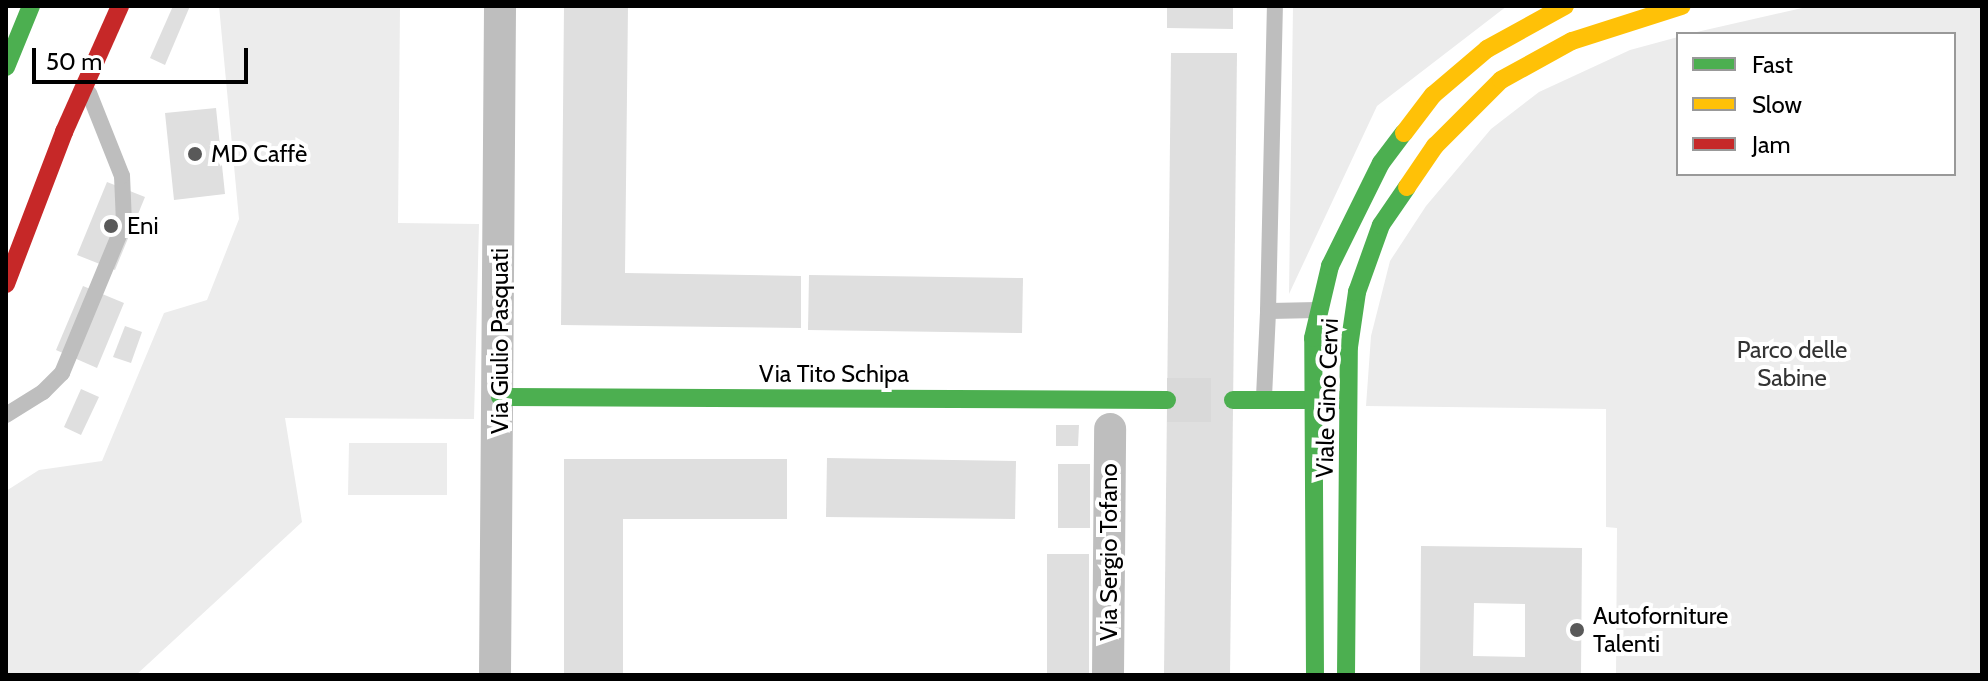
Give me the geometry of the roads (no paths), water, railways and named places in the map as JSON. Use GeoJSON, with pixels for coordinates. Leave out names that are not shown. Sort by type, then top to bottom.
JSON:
{"type":"FeatureCollection","features":[{"type":"Feature","properties":{"kind":"street"},"geometry":{"type":"LineString","coordinates":[[6,67],[31,6]]}},
{"type":"Feature","properties":{"kind":"street"},"geometry":{"type":"LineString","coordinates":[[6,284],[85,82],[120,6]]}},
{"type":"Feature","properties":{"kind":"street","name":"Via Giulio Pasquati"},"geometry":{"type":"LineString","coordinates":[[495,675],[500,397],[500,6]]}},
{"type":"Feature","properties":{"kind":"street","name":"Viale Gino Cervi"},"geometry":{"type":"LineString","coordinates":[[1315,675],[1313,400],[1317,310],[1344,230],[1413,119],[1477,56],[1565,6]]}},
{"type":"Feature","properties":{"kind":"street","name":"Viale Gino Cervi"},"geometry":{"type":"LineString","coordinates":[[1346,675],[1351,325],[1369,252],[1387,215],[1435,146],[1479,99],[1535,58],[1593,32],[1682,6]]}},
{"type":"Feature","properties":{"kind":"street","name":"Via Tito Schipa"},"geometry":{"type":"LineString","coordinates":[[500,397],[1167,400]]}},
{"type":"Feature","properties":{"kind":"street"},"geometry":{"type":"LineString","coordinates":[[1233,400],[1348,400]]}},
{"type":"Feature","properties":{"kind":"street","name":"Via Sergio Tofano"},"geometry":{"type":"LineString","coordinates":[[1108,675],[1110,429]]}},
{"type":"Feature","properties":{"kind":"lane"},"geometry":{"type":"LineString","coordinates":[[1264,400],[1275,6]]}},
{"type":"Feature","properties":{"kind":"lane"},"geometry":{"type":"LineString","coordinates":[[6,415],[43,392],[62,373],[124,223],[122,176],[85,82]]}},
{"type":"Feature","properties":{"kind":"lane"},"geometry":{"type":"LineString","coordinates":[[1268,311],[1317,310]]}},
{"type":"Feature","properties":{"kind":"tunnel"},"geometry":{"type":"LineString","coordinates":[[1167,400],[1233,400]]}},
{"type":"Feature","properties":{"kind":"place","name":"MD Caffè"},"geometry":{"type":"Point","coordinates":[195,154]}},
{"type":"Feature","properties":{"kind":"place","name":"Eni"},"geometry":{"type":"Point","coordinates":[111,226]}},
{"type":"Feature","properties":{"kind":"place","name":"Autoforniture Talenti"},"geometry":{"type":"Point","coordinates":[1577,630]}},
{"type":"Feature","properties":{"kind":"park label","name":"Parco delle Sabine"},"geometry":{"type":"Point","coordinates":[1792,364]}}]}
